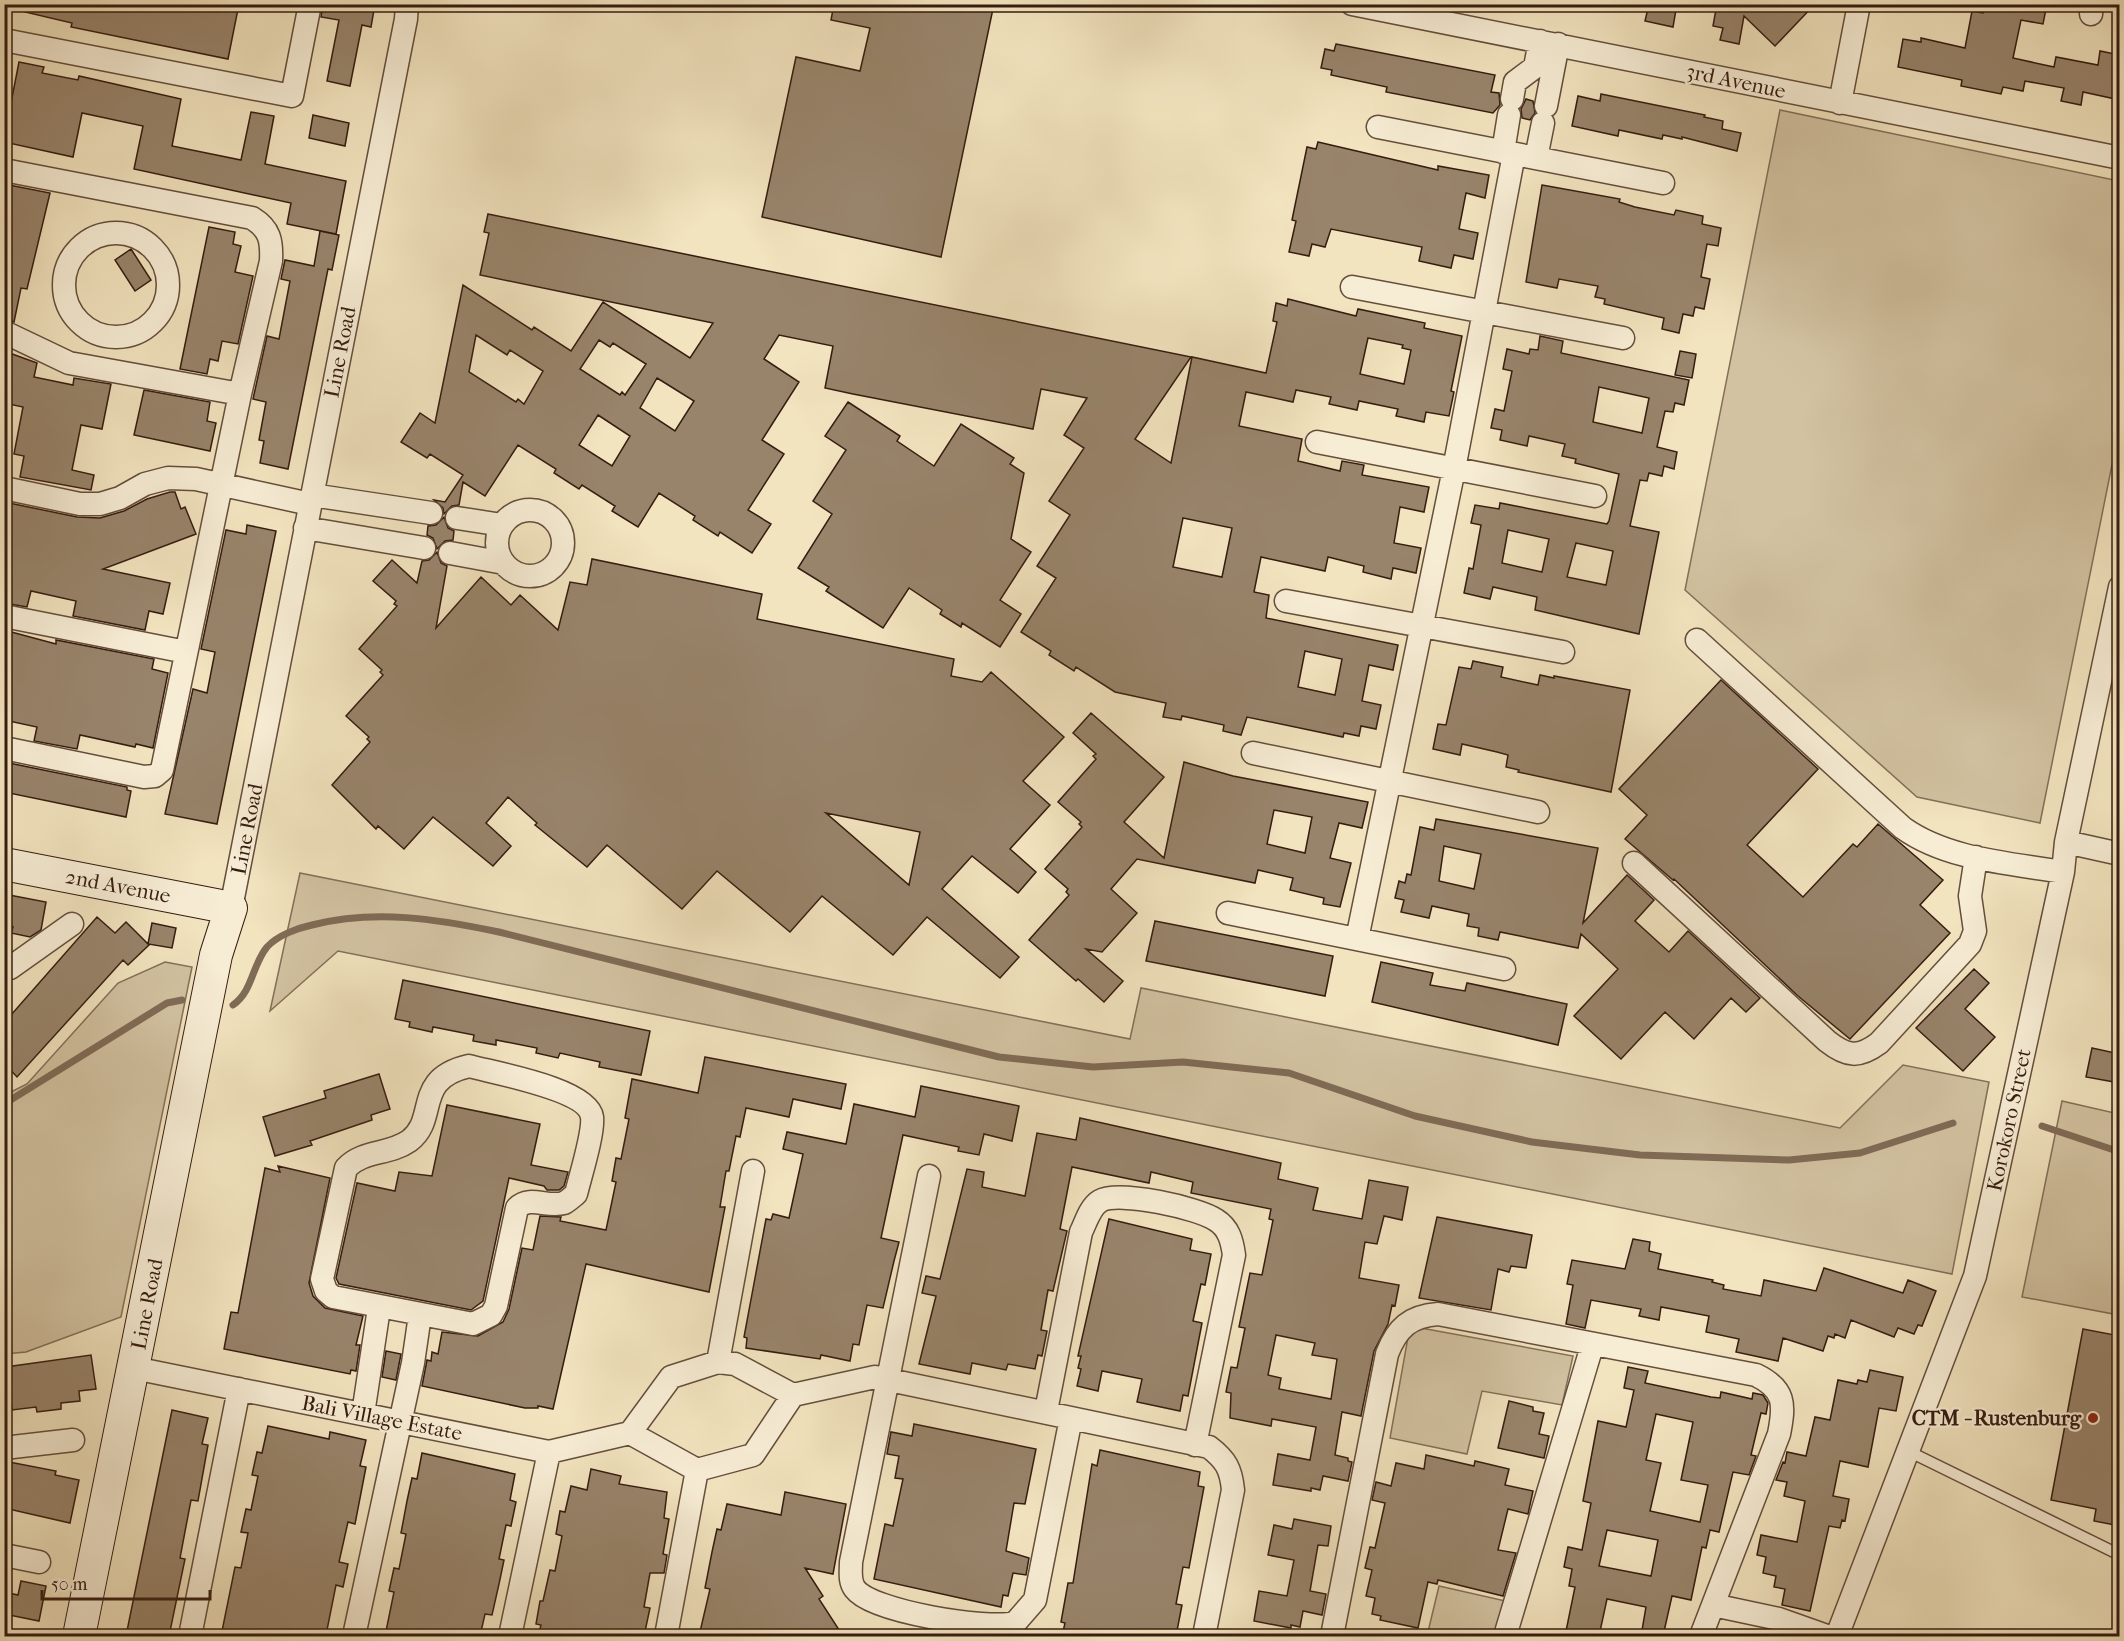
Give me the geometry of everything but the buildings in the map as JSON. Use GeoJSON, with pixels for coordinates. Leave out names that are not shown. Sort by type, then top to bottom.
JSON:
{"type":"FeatureCollection","features":[{"type":"Feature","properties":{"kind":"street"},"geometry":{"type":"LineString","coordinates":[[4,39],[292,96],[310,4]]}},
{"type":"Feature","properties":{"kind":"street","name":"3rd Avenue"},"geometry":{"type":"LineString","coordinates":[[1352,4],[2120,158]]}},
{"type":"Feature","properties":{"kind":"street"},"geometry":{"type":"LineString","coordinates":[[1840,103],[1859,4]]}},
{"type":"Feature","properties":{"kind":"street","name":"Line Road"},"geometry":{"type":"LineString","coordinates":[[79,1636],[216,955],[231,908],[408,9]]}},
{"type":"Feature","properties":{"kind":"street"},"geometry":{"type":"LineString","coordinates":[[1357,939],[1518,155],[1511,107],[1515,82],[1535,67],[1549,42]]}},
{"type":"Feature","properties":{"kind":"street"},"geometry":{"type":"LineString","coordinates":[[1518,155],[1544,114],[1549,42]]}},
{"type":"Feature","properties":{"kind":"street"},"geometry":{"type":"LineString","coordinates":[[1378,128],[1663,183]]}},
{"type":"Feature","properties":{"kind":"street"},"geometry":{"type":"LineString","coordinates":[[4,170],[252,218],[269,233],[272,243],[271,261],[240,394],[162,770],[155,776],[144,777],[4,748]]}},
{"type":"Feature","properties":{"kind":"street"},"geometry":{"type":"LineString","coordinates":[[123,234],[135,196]]}},
{"type":"Feature","properties":{"kind":"street"},"geometry":{"type":"LineString","coordinates":[[123,234],[146,244],[162,262],[167,279],[167,295],[161,311],[150,324],[136,333],[114,336],[102,335],[87,328],[74,316],[66,300],[64,283],[67,266],[76,251],[98,237],[123,234]]}},
{"type":"Feature","properties":{"kind":"street"},"geometry":{"type":"LineString","coordinates":[[1352,286],[1623,338]]}},
{"type":"Feature","properties":{"kind":"street"},"geometry":{"type":"LineString","coordinates":[[4,332],[69,363],[240,394]]}},
{"type":"Feature","properties":{"kind":"street"},"geometry":{"type":"LineString","coordinates":[[105,369],[114,336]]}},
{"type":"Feature","properties":{"kind":"street"},"geometry":{"type":"LineString","coordinates":[[1317,442],[1595,496]]}},
{"type":"Feature","properties":{"kind":"street"},"geometry":{"type":"LineString","coordinates":[[4,488],[80,504],[100,504],[120,498],[145,484],[168,478],[196,479],[221,486],[431,513]]}},
{"type":"Feature","properties":{"kind":"street"},"geometry":{"type":"LineString","coordinates":[[450,553],[504,563],[523,575],[542,574],[554,566],[560,556],[563,542],[557,525],[541,512],[520,511],[501,525],[497,543],[504,563]]}},
{"type":"Feature","properties":{"kind":"street"},"geometry":{"type":"LineString","coordinates":[[457,518],[501,525]]}},
{"type":"Feature","properties":{"kind":"street"},"geometry":{"type":"LineString","coordinates":[[305,528],[424,548]]}},
{"type":"Feature","properties":{"kind":"street","name":"Korokoro Street"},"geometry":{"type":"LineString","coordinates":[[1837,1636],[1975,1276],[2063,872],[2066,842],[2120,587]]}},
{"type":"Feature","properties":{"kind":"street"},"geometry":{"type":"LineString","coordinates":[[1286,601],[1563,652]]}},
{"type":"Feature","properties":{"kind":"street"},"geometry":{"type":"LineString","coordinates":[[4,616],[186,652]]}},
{"type":"Feature","properties":{"kind":"street"},"geometry":{"type":"LineString","coordinates":[[1697,640],[1903,828],[1922,842],[1976,857],[2063,872]]}},
{"type":"Feature","properties":{"kind":"street"},"geometry":{"type":"LineString","coordinates":[[1253,753],[1538,812]]}},
{"type":"Feature","properties":{"kind":"street"},"geometry":{"type":"LineString","coordinates":[[2066,842],[2120,854]]}},
{"type":"Feature","properties":{"kind":"street"},"geometry":{"type":"LineString","coordinates":[[1634,863],[1827,1041],[1839,1051],[1854,1056],[1866,1053],[1879,1043],[1970,944],[1975,931],[1970,896],[1976,857]]}},
{"type":"Feature","properties":{"kind":"street","name":"2nd Avenue"},"geometry":{"type":"LineString","coordinates":[[4,864],[231,908]]}},
{"type":"Feature","properties":{"kind":"street"},"geometry":{"type":"LineString","coordinates":[[1228,913],[1504,969]]}},
{"type":"Feature","properties":{"kind":"street"},"geometry":{"type":"LineString","coordinates":[[4,967],[10,968],[72,924]]}},
{"type":"Feature","properties":{"kind":"street"},"geometry":{"type":"LineString","coordinates":[[469,1066],[569,1094],[587,1105],[592,1118],[576,1194],[564,1203],[529,1201],[523,1202],[517,1208],[496,1306],[491,1315],[473,1324],[379,1308],[333,1297],[326,1291],[322,1279],[346,1168],[354,1159],[391,1149],[410,1140],[419,1128],[434,1086],[448,1070],[469,1066]]}},
{"type":"Feature","properties":{"kind":"street"},"geometry":{"type":"LineString","coordinates":[[718,1362],[753,1171]]}},
{"type":"Feature","properties":{"kind":"street"},"geometry":{"type":"LineString","coordinates":[[928,1176],[886,1379],[850,1577],[856,1589],[867,1598],[882,1605],[944,1619],[1007,1625],[1015,1623],[1027,1612],[1035,1600],[1071,1418]]}},
{"type":"Feature","properties":{"kind":"street"},"geometry":{"type":"LineString","coordinates":[[1046,1411],[1081,1232],[1089,1214],[1099,1201],[1113,1197],[1131,1197],[1154,1202],[1216,1219],[1227,1230],[1232,1240],[1234,1255],[1194,1445]]}},
{"type":"Feature","properties":{"kind":"street"},"geometry":{"type":"LineString","coordinates":[[363,1414],[379,1308]]}},
{"type":"Feature","properties":{"kind":"street"},"geometry":{"type":"LineString","coordinates":[[1332,1636],[1382,1369],[1394,1336],[1413,1319],[1438,1314],[1592,1346],[1756,1376],[1769,1382],[1782,1399],[1783,1416],[1779,1434],[1701,1636]]}},
{"type":"Feature","properties":{"kind":"street"},"geometry":{"type":"LineString","coordinates":[[354,1636],[398,1421],[413,1363],[420,1315]]}},
{"type":"Feature","properties":{"kind":"street"},"geometry":{"type":"LineString","coordinates":[[1505,1636],[1592,1346]]}},
{"type":"Feature","properties":{"kind":"street"},"geometry":{"type":"LineString","coordinates":[[794,1395],[735,1364],[718,1362],[671,1377],[630,1433],[697,1470],[753,1455],[794,1395],[856,1379],[886,1379],[1209,1447],[1224,1458],[1231,1473],[1233,1490],[1204,1636]]}},
{"type":"Feature","properties":{"kind":"street","name":"Bali Village Estate"},"geometry":{"type":"LineString","coordinates":[[134,1368],[549,1452],[630,1433]]}},
{"type":"Feature","properties":{"kind":"street"},"geometry":{"type":"LineString","coordinates":[[190,1636],[238,1389]]}},
{"type":"Feature","properties":{"kind":"street"},"geometry":{"type":"LineString","coordinates":[[4,1448],[74,1440]]}},
{"type":"Feature","properties":{"kind":"street"},"geometry":{"type":"LineString","coordinates":[[510,1636],[549,1452]]}},
{"type":"Feature","properties":{"kind":"street"},"geometry":{"type":"LineString","coordinates":[[666,1636],[697,1470]]}},
{"type":"Feature","properties":{"kind":"street"},"geometry":{"type":"LineString","coordinates":[[4,1555],[39,1562]]}},
{"type":"Feature","properties":{"kind":"street"},"geometry":{"type":"LineString","coordinates":[[1713,1605],[1779,1619],[1827,1636]]}},
{"type":"Feature","properties":{"kind":"lane"},"geometry":{"type":"LineString","coordinates":[[1908,1451],[2120,1556]]}},
{"type":"Feature","properties":{"kind":"shaded area"},"geometry":{"type":"Polygon","coordinates":[[[1780,110],[2119,181],[2119,430],[2040,823],[1917,797],[1685,590],[1780,110]]]}},
{"type":"Feature","properties":{"kind":"shaded area"},"geometry":{"type":"Polygon","coordinates":[[[300,873],[1130,1039],[1141,988],[1840,1128],[1903,1065],[1989,1082],[1952,1274],[338,951],[270,1011],[300,873]]]}},
{"type":"Feature","properties":{"kind":"shaded area"},"geometry":{"type":"Polygon","coordinates":[[[165,962],[192,967],[121,1317],[26,1352],[5,1354],[5,1095],[27,1084],[118,983],[165,962]]]}},
{"type":"Feature","properties":{"kind":"shaded area"},"geometry":{"type":"Polygon","coordinates":[[[2062,1101],[2119,1114],[2119,1315],[2022,1297],[2062,1101]]]}},
{"type":"Feature","properties":{"kind":"shaded area"},"geometry":{"type":"Polygon","coordinates":[[[1410,1326],[1573,1356],[1562,1405],[1482,1391],[1467,1454],[1390,1438],[1410,1326]]]}},
{"type":"Feature","properties":{"kind":"shaded area"},"geometry":{"type":"Polygon","coordinates":[[[1439,1586],[1510,1602],[1500,1636],[1427,1636],[1439,1586]]]}},
{"type":"Feature","properties":{"kind":"waterway"},"geometry":{"type":"LineString","coordinates":[[233,1005],[245,993],[262,954],[267,947],[282,936],[301,928],[336,920],[406,918],[452,923],[499,932],[999,1057],[1093,1067],[1183,1062],[1289,1073],[1415,1116],[1532,1142],[1640,1155],[1789,1160],[1860,1153],[1953,1123]]}},
{"type":"Feature","properties":{"kind":"waterway"},"geometry":{"type":"LineString","coordinates":[[4,1104],[167,1003],[182,1000]]}},
{"type":"Feature","properties":{"kind":"waterway"},"geometry":{"type":"LineString","coordinates":[[2042,1126],[2120,1152]]}},
{"type":"Feature","properties":{"kind":"place","name":"CTM - Rustenburg"},"geometry":{"type":"Point","coordinates":[2093,1418]}}]}
